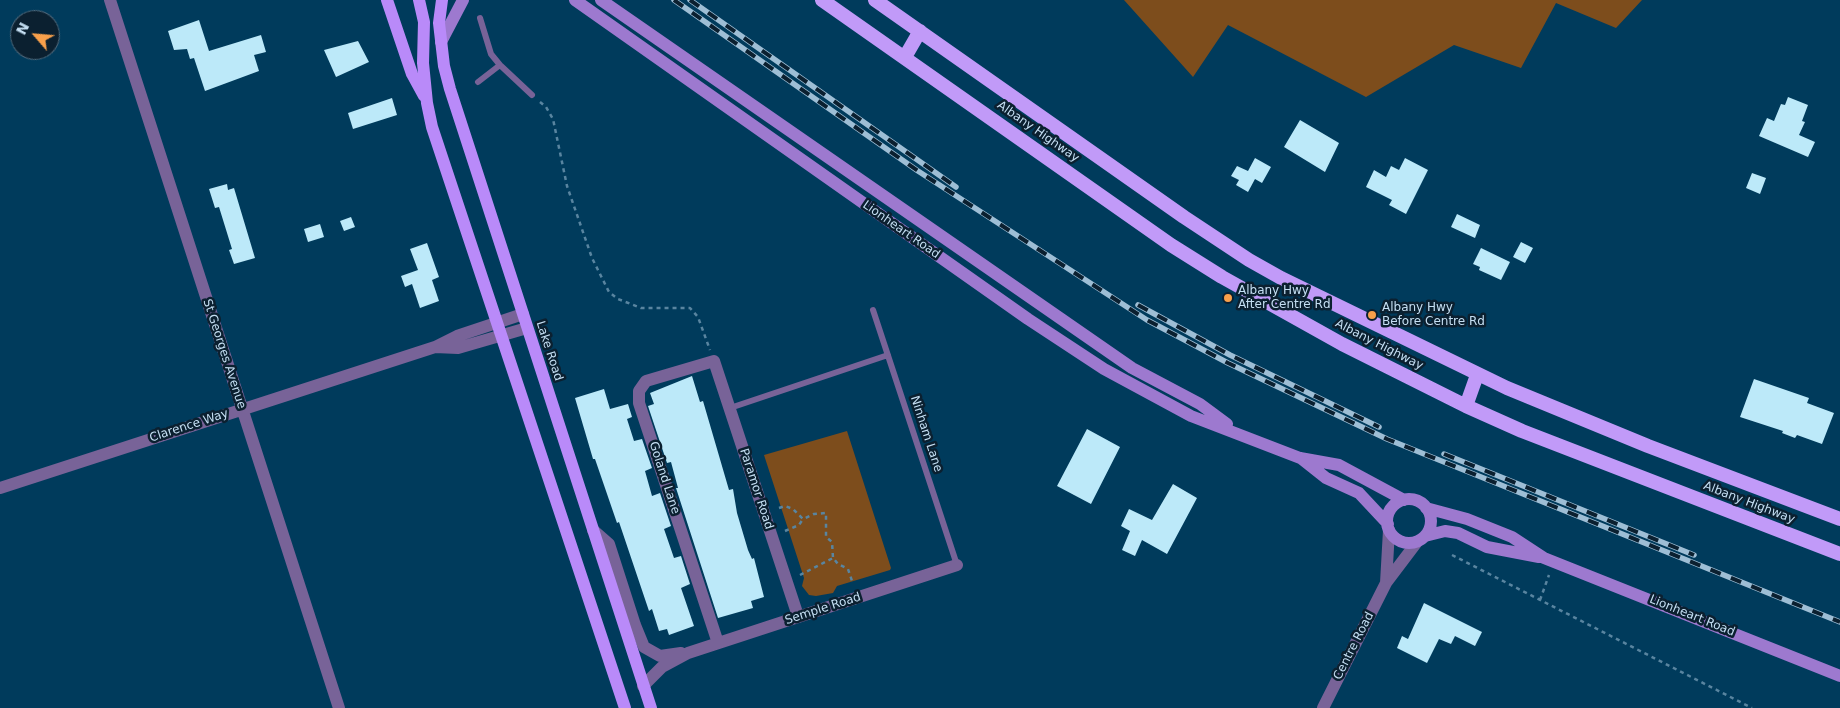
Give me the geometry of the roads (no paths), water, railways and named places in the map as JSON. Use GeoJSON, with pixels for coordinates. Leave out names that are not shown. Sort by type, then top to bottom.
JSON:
{"type":"FeatureCollection","features":[{"type":"Feature","properties":{"kind":"highway","name":"Albany Highway"},"geometry":{"type":"LineString","coordinates":[[822,0],[1171,245],[1222,277],[1342,344],[1466,406],[1522,431],[1840,554]]}},
{"type":"Feature","properties":{"kind":"highway","name":"Albany Highway"},"geometry":{"type":"LineString","coordinates":[[875,0],[1137,185],[1248,260],[1326,301],[1477,375],[1632,440],[1840,519]]}},
{"type":"Feature","properties":{"kind":"highway"},"geometry":{"type":"LineString","coordinates":[[905,57],[920,31]]}},
{"type":"Feature","properties":{"kind":"highway"},"geometry":{"type":"LineString","coordinates":[[1466,406],[1477,375]]}},
{"type":"Feature","properties":{"kind":"main road"},"geometry":{"type":"LineString","coordinates":[[387,0],[412,74],[427,103]]}},
{"type":"Feature","properties":{"kind":"main road"},"geometry":{"type":"LineString","coordinates":[[419,0],[424,22],[424,63],[427,103],[432,127],[625,708]]}},
{"type":"Feature","properties":{"kind":"main road","name":"Lake Road"},"geometry":{"type":"LineString","coordinates":[[442,0],[439,23],[450,88],[651,708]]}},
{"type":"Feature","properties":{"kind":"main road"},"geometry":{"type":"LineString","coordinates":[[441,42],[463,0]]}},
{"type":"Feature","properties":{"kind":"main road","name":"Lionheart Road"},"geometry":{"type":"LineString","coordinates":[[575,0],[1028,319],[1104,369],[1191,416],[1300,458],[1339,464],[1404,500]]}},
{"type":"Feature","properties":{"kind":"main road","name":"Lionheart Road"},"geometry":{"type":"LineString","coordinates":[[601,0],[1132,368],[1200,404],[1241,435]]}},
{"type":"Feature","properties":{"kind":"main road","name":"Lionheart Road"},"geometry":{"type":"LineString","coordinates":[[1300,458],[1326,478],[1359,493],[1389,527]]}},
{"type":"Feature","properties":{"kind":"main road"},"geometry":{"type":"LineString","coordinates":[[1404,500],[1416,501],[1426,508],[1431,519],[1421,539],[1404,542],[1393,535],[1389,527],[1388,518],[1394,506],[1404,500]]}},
{"type":"Feature","properties":{"kind":"main road","name":"Lionheart Road"},"geometry":{"type":"LineString","coordinates":[[1426,508],[1467,519],[1512,537],[1549,559],[1840,676]]}},
{"type":"Feature","properties":{"kind":"main road","name":"Lionheart Road"},"geometry":{"type":"LineString","coordinates":[[1421,539],[1445,531],[1458,533],[1487,547],[1549,559]]}},
{"type":"Feature","properties":{"kind":"street","name":"St Georges Avenue"},"geometry":{"type":"LineString","coordinates":[[110,0],[339,708]]}},
{"type":"Feature","properties":{"kind":"street","name":"Clarence Way"},"geometry":{"type":"LineString","coordinates":[[0,488],[241,408],[435,348],[457,336],[523,314]]}},
{"type":"Feature","properties":{"kind":"street","name":"Clarence Way"},"geometry":{"type":"LineString","coordinates":[[435,348],[458,348],[528,328]]}},
{"type":"Feature","properties":{"kind":"street","name":"Paramor Road"},"geometry":{"type":"LineString","coordinates":[[714,361],[798,616]]}},
{"type":"Feature","properties":{"kind":"street","name":"Goland Lane"},"geometry":{"type":"LineString","coordinates":[[714,361],[646,381],[640,387],[638,397],[718,643]]}},
{"type":"Feature","properties":{"kind":"street","name":"Centre Road"},"geometry":{"type":"LineString","coordinates":[[1386,583],[1389,527]]}},
{"type":"Feature","properties":{"kind":"street","name":"Semple Road"},"geometry":{"type":"LineString","coordinates":[[593,530],[609,544],[635,625],[644,646],[660,656],[688,653]]}},
{"type":"Feature","properties":{"kind":"street","name":"Centre Road"},"geometry":{"type":"LineString","coordinates":[[1323,708],[1386,583],[1421,539]]}},
{"type":"Feature","properties":{"kind":"street","name":"Semple Road"},"geometry":{"type":"LineString","coordinates":[[643,686],[662,667],[688,653],[958,565]]}},
{"type":"Feature","properties":{"kind":"lane"},"geometry":{"type":"LineString","coordinates":[[480,18],[491,54],[532,95]]}},
{"type":"Feature","properties":{"kind":"lane"},"geometry":{"type":"LineString","coordinates":[[478,82],[500,65]]}},
{"type":"Feature","properties":{"kind":"lane","name":"Ninham Lane"},"geometry":{"type":"LineString","coordinates":[[873,310],[958,565]]}},
{"type":"Feature","properties":{"kind":"lane"},"geometry":{"type":"LineString","coordinates":[[730,408],[888,355]]}},
{"type":"Feature","properties":{"kind":"railway"},"geometry":{"type":"LineString","coordinates":[[674,0],[918,171],[1147,320],[1228,363],[1387,439],[1840,622]]}},
{"type":"Feature","properties":{"kind":"railway"},"geometry":{"type":"LineString","coordinates":[[690,0],[956,187]]}},
{"type":"Feature","properties":{"kind":"railway"},"geometry":{"type":"LineString","coordinates":[[1138,305],[1230,355],[1379,427]]}},
{"type":"Feature","properties":{"kind":"railway"},"geometry":{"type":"LineString","coordinates":[[1444,454],[1694,555]]}},
{"type":"Feature","properties":{"kind":"place","name":"Albany Hwy After Centre Rd"},"geometry":{"type":"Point","coordinates":[1228,298]}},
{"type":"Feature","properties":{"kind":"place","name":"Albany Hwy Before Centre Rd"},"geometry":{"type":"Point","coordinates":[1372,315]}}]}
